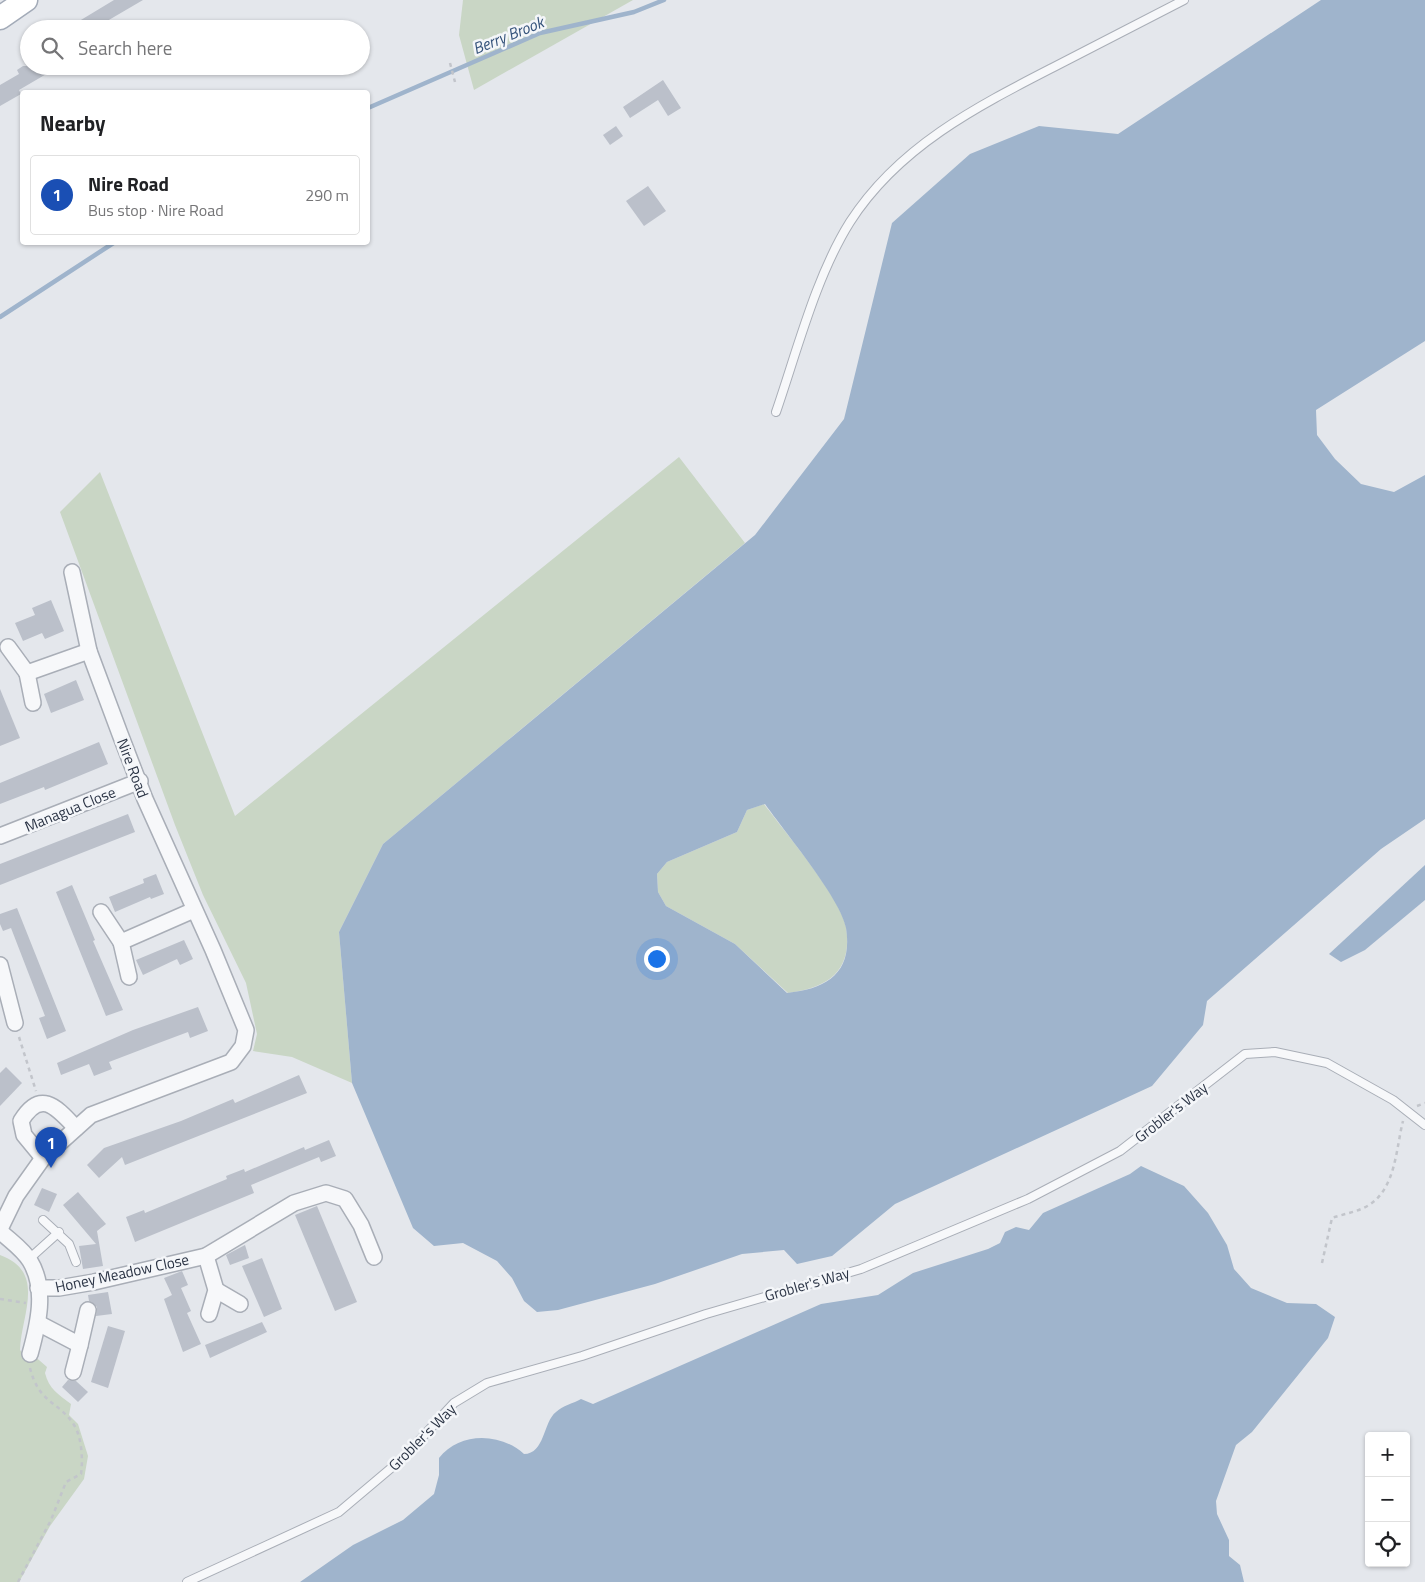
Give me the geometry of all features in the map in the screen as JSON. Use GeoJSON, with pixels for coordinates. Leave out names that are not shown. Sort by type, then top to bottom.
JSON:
{"type":"FeatureCollection","features":[{"type":"Feature","properties":{"kind":"main road"},"geometry":{"type":"LineString","coordinates":[[0,18],[26,0]]}},
{"type":"Feature","properties":{"kind":"street","name":"Nire Road"},"geometry":{"type":"LineString","coordinates":[[0,1230],[16,1196],[43,1158],[91,1115],[231,1062],[243,1046],[246,1030],[240,1011],[145,799],[140,781],[90,651],[72,572]]}},
{"type":"Feature","properties":{"kind":"street"},"geometry":{"type":"LineString","coordinates":[[8,647],[27,674],[34,703]]}},
{"type":"Feature","properties":{"kind":"street"},"geometry":{"type":"LineString","coordinates":[[27,674],[90,651]]}},
{"type":"Feature","properties":{"kind":"street","name":"Managua Close"},"geometry":{"type":"LineString","coordinates":[[0,836],[140,781]]}},
{"type":"Feature","properties":{"kind":"street"},"geometry":{"type":"LineString","coordinates":[[121,942],[194,910]]}},
{"type":"Feature","properties":{"kind":"street"},"geometry":{"type":"LineString","coordinates":[[101,912],[121,942],[129,977]]}},
{"type":"Feature","properties":{"kind":"street"},"geometry":{"type":"LineString","coordinates":[[0,965],[15,1024]]}},
{"type":"Feature","properties":{"kind":"street"},"geometry":{"type":"LineString","coordinates":[[43,1158],[24,1135],[21,1121],[28,1109],[40,1103],[53,1105],[76,1128]]}},
{"type":"Feature","properties":{"kind":"street","name":"Honey Meadow Close"},"geometry":{"type":"LineString","coordinates":[[38,1288],[59,1288],[94,1282],[206,1256],[294,1203],[326,1193],[345,1199],[361,1225],[374,1257]]}},
{"type":"Feature","properties":{"kind":"street"},"geometry":{"type":"LineString","coordinates":[[0,1230],[29,1259],[36,1272],[40,1306],[38,1323],[30,1354]]}},
{"type":"Feature","properties":{"kind":"street","name":"Honey Meadow Close"},"geometry":{"type":"LineString","coordinates":[[206,1256],[216,1290]]}},
{"type":"Feature","properties":{"kind":"street"},"geometry":{"type":"LineString","coordinates":[[209,1314],[216,1290],[240,1304]]}},
{"type":"Feature","properties":{"kind":"street","name":"Honey Meadow Close"},"geometry":{"type":"LineString","coordinates":[[73,1372],[88,1310]]}},
{"type":"Feature","properties":{"kind":"street"},"geometry":{"type":"LineString","coordinates":[[38,1323],[80,1345]]}},
{"type":"Feature","properties":{"kind":"lane"},"geometry":{"type":"LineString","coordinates":[[776,412],[827,264],[850,222],[886,176],[934,135],[981,105],[1184,0]]}},
{"type":"Feature","properties":{"kind":"lane","name":"Grobler's Way"},"geometry":{"type":"LineString","coordinates":[[188,1582],[339,1512],[403,1458],[454,1403],[487,1383],[582,1356],[706,1314],[861,1269],[1028,1199],[1120,1151],[1244,1054],[1275,1052],[1327,1063],[1406,1110],[1425,1125]]}},
{"type":"Feature","properties":{"kind":"lane"},"geometry":{"type":"LineString","coordinates":[[43,1220],[59,1232],[69,1244],[76,1262]]}},
{"type":"Feature","properties":{"kind":"lane"},"geometry":{"type":"LineString","coordinates":[[29,1259],[59,1232]]}},
{"type":"Feature","properties":{"kind":"path"},"geometry":{"type":"LineString","coordinates":[[450,63],[455,82]]}},
{"type":"Feature","properties":{"kind":"path"},"geometry":{"type":"LineString","coordinates":[[15,1024],[40,1103]]}},
{"type":"Feature","properties":{"kind":"path"},"geometry":{"type":"LineString","coordinates":[[1322,1263],[1332,1218],[1369,1205],[1384,1188],[1394,1168],[1406,1110],[1425,1103]]}},
{"type":"Feature","properties":{"kind":"path"},"geometry":{"type":"LineString","coordinates":[[0,1300],[40,1306]]}},
{"type":"Feature","properties":{"kind":"path"},"geometry":{"type":"LineString","coordinates":[[18,1582],[51,1520],[66,1482],[81,1474],[82,1466],[75,1426],[51,1404],[35,1385],[30,1369],[30,1354]]}},
{"type":"Feature","properties":{"kind":"green space"},"geometry":{"type":"Polygon","coordinates":[[[463,0],[633,0],[474,90],[459,35],[463,0]]]}},
{"type":"Feature","properties":{"kind":"green space"},"geometry":{"type":"Polygon","coordinates":[[[679,457],[745,543],[383,844],[339,932],[352,1083],[292,1057],[253,1051],[257,1034],[246,983],[203,895],[175,825],[60,512],[100,472],[235,816],[679,457]]]}},
{"type":"Feature","properties":{"kind":"green space"},"geometry":{"type":"Polygon","coordinates":[[[764,804],[823,882],[842,914],[846,927],[847,943],[841,966],[825,982],[802,991],[788,993],[735,944],[666,906],[658,892],[657,874],[667,862],[737,832],[747,810],[764,804]]]}},
{"type":"Feature","properties":{"kind":"green space"},"geometry":{"type":"Polygon","coordinates":[[[0,1255],[14,1263],[23,1272],[27,1283],[27,1309],[20,1350],[24,1355],[32,1354],[47,1367],[45,1373],[49,1383],[55,1391],[71,1404],[69,1415],[78,1424],[88,1456],[84,1479],[50,1526],[19,1582],[0,1582],[0,1255]]]}},
{"type":"Feature","properties":{"kind":"water"},"geometry":{"type":"Polygon","coordinates":[[[1321,0],[1425,0],[1425,341],[1316,410],[1317,435],[1335,459],[1361,484],[1394,492],[1425,475],[1425,819],[1381,849],[1207,1001],[1203,1025],[1152,1086],[895,1204],[832,1256],[797,1264],[784,1250],[742,1254],[655,1284],[558,1310],[537,1312],[524,1301],[512,1278],[497,1261],[463,1243],[434,1246],[413,1228],[352,1083],[339,932],[383,844],[755,535],[844,419],[892,223],[970,154],[1039,126],[1118,134],[1321,0]],[[765,804],[747,810],[737,832],[667,862],[657,874],[658,892],[666,906],[735,944],[787,993],[802,991],[826,982],[841,967],[847,943],[846,928],[842,915],[823,883],[765,804]]]}},
{"type":"Feature","properties":{"kind":"water"},"geometry":{"type":"Polygon","coordinates":[[[1425,865],[1425,900],[1365,950],[1341,962],[1329,954],[1425,865]]]}},
{"type":"Feature","properties":{"kind":"water"},"geometry":{"type":"Polygon","coordinates":[[[1141,1166],[1184,1186],[1208,1213],[1227,1245],[1234,1269],[1251,1288],[1287,1303],[1316,1304],[1335,1317],[1328,1338],[1252,1432],[1236,1445],[1216,1501],[1217,1514],[1229,1540],[1229,1556],[1240,1565],[1244,1582],[300,1582],[353,1545],[403,1520],[434,1494],[439,1475],[439,1458],[447,1449],[457,1443],[480,1438],[492,1439],[514,1447],[524,1454],[531,1453],[540,1443],[552,1417],[565,1406],[581,1399],[593,1404],[821,1304],[878,1295],[913,1273],[988,1249],[1000,1243],[1005,1232],[1016,1227],[1029,1230],[1043,1213],[1130,1174],[1141,1166]]]}},
{"type":"Feature","properties":{"kind":"building"},"geometry":{"type":"Polygon","coordinates":[[[114,0],[143,0],[109,20],[81,20],[114,0]]]}},
{"type":"Feature","properties":{"kind":"building"},"geometry":{"type":"Polygon","coordinates":[[[20,68],[20,75],[45,75],[19,90],[20,95],[0,106],[0,85],[19,74],[17,70],[20,68]]]}},
{"type":"Feature","properties":{"kind":"building"},"geometry":{"type":"Polygon","coordinates":[[[663,80],[681,108],[668,116],[658,100],[630,118],[623,107],[663,80]]]}},
{"type":"Feature","properties":{"kind":"building"},"geometry":{"type":"Polygon","coordinates":[[[616,126],[623,136],[610,145],[603,135],[616,126]]]}},
{"type":"Feature","properties":{"kind":"building"},"geometry":{"type":"Polygon","coordinates":[[[648,186],[666,211],[644,226],[626,201],[648,186]]]}},
{"type":"Feature","properties":{"kind":"building"},"geometry":{"type":"Polygon","coordinates":[[[51,600],[64,631],[45,639],[42,633],[23,641],[15,623],[35,615],[32,608],[51,600]]]}},
{"type":"Feature","properties":{"kind":"building"},"geometry":{"type":"Polygon","coordinates":[[[76,680],[84,700],[51,713],[44,694],[76,680]]]}},
{"type":"Feature","properties":{"kind":"building"},"geometry":{"type":"Polygon","coordinates":[[[0,689],[20,738],[0,746],[0,689]]]}},
{"type":"Feature","properties":{"kind":"building"},"geometry":{"type":"Polygon","coordinates":[[[99,742],[108,764],[45,790],[44,787],[0,804],[0,783],[99,742]]]}},
{"type":"Feature","properties":{"kind":"building"},"geometry":{"type":"Polygon","coordinates":[[[128,814],[135,832],[0,885],[0,864],[128,814]]]}},
{"type":"Feature","properties":{"kind":"building"},"geometry":{"type":"Polygon","coordinates":[[[156,874],[164,894],[151,899],[150,897],[115,912],[109,897],[144,883],[143,879],[156,874]]]}},
{"type":"Feature","properties":{"kind":"building"},"geometry":{"type":"Polygon","coordinates":[[[72,885],[95,940],[93,941],[123,1010],[106,1016],[56,892],[72,885]]]}},
{"type":"Feature","properties":{"kind":"building"},"geometry":{"type":"Polygon","coordinates":[[[17,908],[66,1031],[47,1039],[39,1018],[45,1016],[11,928],[3,931],[0,924],[0,914],[17,908]]]}},
{"type":"Feature","properties":{"kind":"building"},"geometry":{"type":"Polygon","coordinates":[[[184,940],[193,959],[180,965],[177,959],[143,975],[136,960],[184,940]]]}},
{"type":"Feature","properties":{"kind":"building"},"geometry":{"type":"Polygon","coordinates":[[[198,1007],[208,1031],[190,1038],[188,1032],[109,1062],[112,1069],[94,1076],[89,1064],[61,1075],[57,1063],[133,1030],[198,1007]]]}},
{"type":"Feature","properties":{"kind":"building"},"geometry":{"type":"Polygon","coordinates":[[[6,1067],[22,1083],[0,1106],[0,1073],[6,1067]]]}},
{"type":"Feature","properties":{"kind":"building"},"geometry":{"type":"Polygon","coordinates":[[[299,1075],[307,1093],[125,1165],[122,1157],[99,1178],[87,1165],[104,1148],[181,1121],[233,1099],[235,1103],[299,1075]]]}},
{"type":"Feature","properties":{"kind":"building"},"geometry":{"type":"Polygon","coordinates":[[[329,1140],[336,1156],[321,1162],[319,1157],[251,1185],[254,1193],[135,1242],[126,1217],[144,1210],[145,1213],[227,1179],[226,1176],[244,1169],[245,1172],[304,1147],[305,1150],[329,1140]]]}},
{"type":"Feature","properties":{"kind":"building"},"geometry":{"type":"Polygon","coordinates":[[[42,1188],[57,1194],[49,1212],[34,1205],[42,1188]]]}},
{"type":"Feature","properties":{"kind":"building"},"geometry":{"type":"Polygon","coordinates":[[[78,1192],[106,1224],[97,1231],[103,1266],[83,1269],[79,1246],[96,1244],[63,1205],[78,1192]]]}},
{"type":"Feature","properties":{"kind":"building"},"geometry":{"type":"Polygon","coordinates":[[[317,1206],[357,1302],[335,1311],[295,1215],[317,1206]]]}},
{"type":"Feature","properties":{"kind":"building"},"geometry":{"type":"Polygon","coordinates":[[[245,1245],[249,1258],[230,1265],[226,1255],[245,1245]]]}},
{"type":"Feature","properties":{"kind":"building"},"geometry":{"type":"Polygon","coordinates":[[[262,1258],[282,1309],[264,1317],[242,1266],[262,1258]]]}},
{"type":"Feature","properties":{"kind":"building"},"geometry":{"type":"Polygon","coordinates":[[[182,1271],[188,1285],[181,1288],[191,1311],[187,1313],[201,1344],[183,1352],[164,1299],[172,1295],[164,1278],[182,1271]]]}},
{"type":"Feature","properties":{"kind":"building"},"geometry":{"type":"Polygon","coordinates":[[[108,1292],[112,1314],[96,1316],[97,1307],[89,1301],[88,1295],[108,1292]]]}},
{"type":"Feature","properties":{"kind":"building"},"geometry":{"type":"Polygon","coordinates":[[[262,1322],[267,1332],[210,1358],[205,1345],[262,1322]]]}},
{"type":"Feature","properties":{"kind":"building"},"geometry":{"type":"Polygon","coordinates":[[[108,1326],[125,1331],[108,1388],[91,1382],[108,1326]]]}},
{"type":"Feature","properties":{"kind":"building"},"geometry":{"type":"Polygon","coordinates":[[[68,1380],[76,1381],[88,1392],[78,1402],[62,1387],[68,1380]]]}},
{"type":"Feature","properties":{"kind":"waterway","name":"Berry Brook"},"geometry":{"type":"LineString","coordinates":[[370,107],[540,33],[634,12],[664,0]]}},
{"type":"Feature","properties":{"kind":"waterway","name":"Berry Brook"},"geometry":{"type":"LineString","coordinates":[[0,317],[110,245]]}},
{"type":"Feature","properties":{"kind":"place","name":"Nire Road"},"geometry":{"type":"Point","coordinates":[51,1168]}}]}
